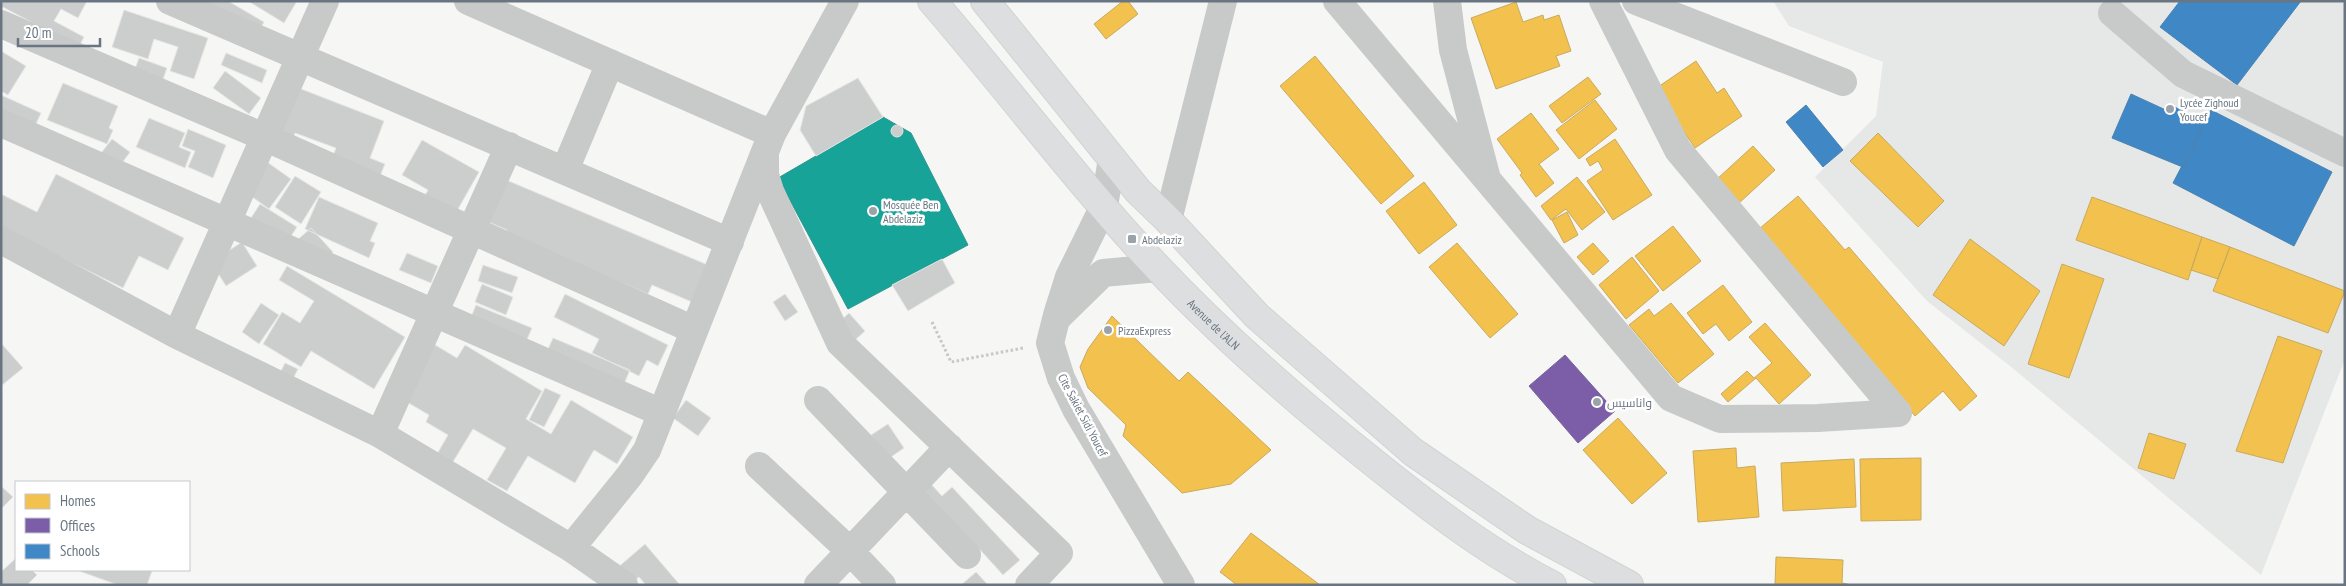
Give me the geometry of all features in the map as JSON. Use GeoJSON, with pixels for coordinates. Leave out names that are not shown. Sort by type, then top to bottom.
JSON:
{"type":"FeatureCollection","features":[{"type":"Feature","properties":{"kind":"main road","name":"Avenue de l'ALN"},"geometry":{"type":"LineString","coordinates":[[932,1],[1158,268],[1244,352],[1335,432],[1441,516],[1520,569],[1552,585]]}},
{"type":"Feature","properties":{"kind":"main road"},"geometry":{"type":"LineString","coordinates":[[985,1],[1138,191],[1168,220],[1257,316],[1413,452],[1528,530],[1629,585]]}},
{"type":"Feature","properties":{"kind":"street"},"geometry":{"type":"LineString","coordinates":[[170,1],[730,242]]}},
{"type":"Feature","properties":{"kind":"street"},"geometry":{"type":"LineString","coordinates":[[177,335],[324,1]]}},
{"type":"Feature","properties":{"kind":"street"},"geometry":{"type":"LineString","coordinates":[[468,1],[610,63],[768,143]]}},
{"type":"Feature","properties":{"kind":"street"},"geometry":{"type":"LineString","coordinates":[[1168,220],[1223,1]]}},
{"type":"Feature","properties":{"kind":"street"},"geometry":{"type":"LineString","coordinates":[[1337,1],[1671,398],[1720,419],[1818,418],[1898,413],[1678,150],[1602,1]]}},
{"type":"Feature","properties":{"kind":"street"},"geometry":{"type":"LineString","coordinates":[[1446,1],[1453,50],[1488,182]]}},
{"type":"Feature","properties":{"kind":"street"},"geometry":{"type":"LineString","coordinates":[[1636,1],[1843,82]]}},
{"type":"Feature","properties":{"kind":"street"},"geometry":{"type":"LineString","coordinates":[[571,548],[636,467],[647,450],[768,143],[843,2]]}},
{"type":"Feature","properties":{"kind":"street"},"geometry":{"type":"LineString","coordinates":[[2112,13],[2183,74],[2345,153]]}},
{"type":"Feature","properties":{"kind":"street"},"geometry":{"type":"LineString","coordinates":[[1,24],[264,137],[694,330]]}},
{"type":"Feature","properties":{"kind":"street"},"geometry":{"type":"LineString","coordinates":[[565,170],[610,63]]}},
{"type":"Feature","properties":{"kind":"street"},"geometry":{"type":"LineString","coordinates":[[1,124],[227,221],[662,413]]}},
{"type":"Feature","properties":{"kind":"street"},"geometry":{"type":"LineString","coordinates":[[768,143],[765,175],[770,191],[840,343],[1059,553],[1029,585]]}},
{"type":"Feature","properties":{"kind":"street"},"geometry":{"type":"LineString","coordinates":[[380,434],[509,146]]}},
{"type":"Feature","properties":{"kind":"street"},"geometry":{"type":"LineString","coordinates":[[1053,331],[1069,276],[1104,206],[1112,159]]}},
{"type":"Feature","properties":{"kind":"street"},"geometry":{"type":"LineString","coordinates":[[1,240],[177,335],[380,434],[571,548],[624,585]]}},
{"type":"Feature","properties":{"kind":"street"},"geometry":{"type":"LineString","coordinates":[[1053,331],[1103,274],[1158,268]]}},
{"type":"Feature","properties":{"kind":"street","name":"Cite Sakiet Sidi Youcef"},"geometry":{"type":"LineString","coordinates":[[1053,331],[1061,378],[1076,409],[1181,585]]}},
{"type":"Feature","properties":{"kind":"street"},"geometry":{"type":"LineString","coordinates":[[818,400],[967,555]]}},
{"type":"Feature","properties":{"kind":"street"},"geometry":{"type":"LineString","coordinates":[[818,585],[948,448]]}},
{"type":"Feature","properties":{"kind":"street"},"geometry":{"type":"LineString","coordinates":[[759,466],[850,551],[882,585]]}},
{"type":"Feature","properties":{"kind":"path"},"geometry":{"type":"LineString","coordinates":[[932,322],[951,362],[1053,331]]}},
{"type":"Feature","properties":{"kind":"shaded area"},"geometry":{"type":"Polygon","coordinates":[[[1773,1],[2345,1],[2345,359],[2261,575],[2010,366],[1927,301],[1815,177],[1876,116],[1883,62],[1789,26],[1773,1]]]}},
{"type":"Feature","properties":{"kind":"building: Homes"},"geometry":{"type":"Polygon","coordinates":[[[1123,1],[1128,1],[1138,14],[1106,39],[1094,24],[1123,1]]]}},
{"type":"Feature","properties":{"kind":"building: Homes"},"geometry":{"type":"Polygon","coordinates":[[[1516,2],[1523,22],[1543,15],[1544,20],[1559,15],[1571,51],[1556,56],[1560,66],[1496,89],[1471,18],[1516,2]]]}},
{"type":"Feature","properties":{"kind":"building: Homes"},"geometry":{"type":"Polygon","coordinates":[[[1315,56],[1414,176],[1381,204],[1280,86],[1315,56]]]}},
{"type":"Feature","properties":{"kind":"building: Homes"},"geometry":{"type":"Polygon","coordinates":[[[1696,61],[1717,93],[1724,88],[1742,116],[1695,148],[1655,89],[1696,61]]]}},
{"type":"Feature","properties":{"kind":"building: Homes"},"geometry":{"type":"Polygon","coordinates":[[[1588,77],[1601,94],[1562,123],[1549,106],[1588,77]]]}},
{"type":"Feature","properties":{"kind":"building: Homes"},"geometry":{"type":"Polygon","coordinates":[[[1595,100],[1617,129],[1579,159],[1556,130],[1595,100]]]}},
{"type":"Feature","properties":{"kind":"building: Homes"},"geometry":{"type":"Polygon","coordinates":[[[1531,113],[1559,149],[1539,164],[1554,183],[1536,197],[1520,175],[1522,173],[1497,139],[1531,113]]]}},
{"type":"Feature","properties":{"kind":"building: Homes"},"geometry":{"type":"Polygon","coordinates":[[[1878,133],[1944,201],[1918,227],[1850,161],[1878,133]]]}},
{"type":"Feature","properties":{"kind":"building: Homes"},"geometry":{"type":"Polygon","coordinates":[[[1615,139],[1652,195],[1613,220],[1587,181],[1603,170],[1598,161],[1590,166],[1586,159],[1615,139]]]}},
{"type":"Feature","properties":{"kind":"building: Homes"},"geometry":{"type":"Polygon","coordinates":[[[1753,146],[1775,170],[1738,204],[1716,180],[1753,146]]]}},
{"type":"Feature","properties":{"kind":"building: Homes"},"geometry":{"type":"Polygon","coordinates":[[[1577,177],[1605,212],[1582,230],[1566,209],[1551,220],[1541,206],[1577,177]]]}},
{"type":"Feature","properties":{"kind":"building: Homes"},"geometry":{"type":"Polygon","coordinates":[[[1424,182],[1457,225],[1419,254],[1386,211],[1424,182]]]}},
{"type":"Feature","properties":{"kind":"building: Homes"},"geometry":{"type":"Polygon","coordinates":[[[1798,196],[1845,250],[1849,247],[1977,396],[1960,411],[1943,391],[1915,416],[1800,282],[1759,229],[1798,196]]]}},
{"type":"Feature","properties":{"kind":"building: Homes"},"geometry":{"type":"Polygon","coordinates":[[[2092,197],[2202,237],[2188,280],[2076,240],[2092,197]]]}},
{"type":"Feature","properties":{"kind":"building: Homes"},"geometry":{"type":"Polygon","coordinates":[[[1567,212],[1578,235],[1564,243],[1552,220],[1567,212]]]}},
{"type":"Feature","properties":{"kind":"building: Homes"},"geometry":{"type":"Polygon","coordinates":[[[1673,226],[1701,261],[1663,291],[1635,256],[1673,226]]]}},
{"type":"Feature","properties":{"kind":"building: Homes"},"geometry":{"type":"Polygon","coordinates":[[[2202,237],[2230,247],[2218,279],[2191,270],[2202,237]]]}},
{"type":"Feature","properties":{"kind":"building: Homes"},"geometry":{"type":"Polygon","coordinates":[[[1970,239],[2040,291],[2004,346],[1933,295],[1970,239]]]}},
{"type":"Feature","properties":{"kind":"building: Homes"},"geometry":{"type":"Polygon","coordinates":[[[1457,243],[1518,314],[1490,338],[1429,267],[1457,243]]]}},
{"type":"Feature","properties":{"kind":"building: Homes"},"geometry":{"type":"Polygon","coordinates":[[[1593,243],[1609,261],[1593,275],[1577,257],[1593,243]]]}},
{"type":"Feature","properties":{"kind":"building: Homes"},"geometry":{"type":"Polygon","coordinates":[[[2230,247],[2345,291],[2328,333],[2213,291],[2230,247]]]}},
{"type":"Feature","properties":{"kind":"building: Homes"},"geometry":{"type":"Polygon","coordinates":[[[1632,257],[1659,291],[1626,319],[1599,285],[1632,257]]]}},
{"type":"Feature","properties":{"kind":"building: Homes"},"geometry":{"type":"Polygon","coordinates":[[[2062,264],[2104,279],[2069,378],[2028,364],[2062,264]]]}},
{"type":"Feature","properties":{"kind":"building: Homes"},"geometry":{"type":"Polygon","coordinates":[[[1723,285],[1752,322],[1729,341],[1716,324],[1703,334],[1687,313],[1723,285]]]}},
{"type":"Feature","properties":{"kind":"building: Homes"},"geometry":{"type":"Polygon","coordinates":[[[1671,303],[1714,354],[1678,383],[1629,325],[1649,309],[1654,316],[1671,303]]]}},
{"type":"Feature","properties":{"kind":"building: Homes"},"geometry":{"type":"Polygon","coordinates":[[[1112,316],[1179,381],[1188,372],[1271,450],[1231,484],[1182,493],[1123,436],[1126,425],[1088,388],[1080,367],[1088,349],[1112,316]]]}},
{"type":"Feature","properties":{"kind":"building: Homes"},"geometry":{"type":"Polygon","coordinates":[[[1765,323],[1811,375],[1779,404],[1756,378],[1728,402],[1721,394],[1747,371],[1754,378],[1772,363],[1749,337],[1765,323]]]}},
{"type":"Feature","properties":{"kind":"building: Homes"},"geometry":{"type":"Polygon","coordinates":[[[2278,336],[2322,351],[2283,463],[2236,451],[2278,336]]]}},
{"type":"Feature","properties":{"kind":"building: Homes"},"geometry":{"type":"Polygon","coordinates":[[[1618,418],[1667,473],[1632,504],[1583,450],[1618,418]]]}},
{"type":"Feature","properties":{"kind":"building: Homes"},"geometry":{"type":"Polygon","coordinates":[[[2149,433],[2186,444],[2174,479],[2138,468],[2149,433]]]}},
{"type":"Feature","properties":{"kind":"building: Homes"},"geometry":{"type":"Polygon","coordinates":[[[1736,448],[1737,468],[1755,466],[1759,517],[1698,522],[1693,451],[1736,448]]]}},
{"type":"Feature","properties":{"kind":"building: Homes"},"geometry":{"type":"Polygon","coordinates":[[[1921,458],[1921,520],[1861,521],[1860,459],[1921,458]]]}},
{"type":"Feature","properties":{"kind":"building: Homes"},"geometry":{"type":"Polygon","coordinates":[[[1854,459],[1856,507],[1783,511],[1781,463],[1854,459]]]}},
{"type":"Feature","properties":{"kind":"building: Homes"},"geometry":{"type":"Polygon","coordinates":[[[1251,533],[1320,585],[1237,585],[1220,572],[1251,533]]]}},
{"type":"Feature","properties":{"kind":"building: Homes"},"geometry":{"type":"Polygon","coordinates":[[[1776,557],[1843,560],[1842,583],[1852,585],[1775,585],[1776,557]]]}},
{"type":"Feature","properties":{"kind":"building: Offices"},"geometry":{"type":"Polygon","coordinates":[[[1565,355],[1615,411],[1578,443],[1529,386],[1565,355]]]}},
{"type":"Feature","properties":{"kind":"building: Schools"},"geometry":{"type":"Polygon","coordinates":[[[2180,1],[2301,1],[2237,85],[2160,27],[2180,1]]]}},
{"type":"Feature","properties":{"kind":"building: Schools"},"geometry":{"type":"Polygon","coordinates":[[[2131,94],[2168,111],[2170,105],[2205,121],[2185,168],[2112,138],[2131,94]]]}},
{"type":"Feature","properties":{"kind":"building: Schools"},"geometry":{"type":"Polygon","coordinates":[[[1806,105],[1843,150],[1823,167],[1786,122],[1806,105]]]}},
{"type":"Feature","properties":{"kind":"building: Schools"},"geometry":{"type":"Polygon","coordinates":[[[2211,110],[2332,172],[2294,246],[2173,183],[2211,110]]]}},
{"type":"Feature","properties":{"kind":"building: Public","name":"Mosquée Ben Abdelaziz"},"geometry":{"type":"Polygon","coordinates":[[[883,117],[911,133],[968,245],[848,309],[778,178],[883,117]]]}},
{"type":"Feature","properties":{"kind":"building: Other"},"geometry":{"type":"Polygon","coordinates":[[[1,1],[87,1],[78,18],[61,9],[54,21],[84,37],[72,60],[48,31],[1,6],[1,1]]]}},
{"type":"Feature","properties":{"kind":"building: Other"},"geometry":{"type":"Polygon","coordinates":[[[199,1],[228,1],[264,22],[249,49],[199,1]]]}},
{"type":"Feature","properties":{"kind":"building: Other"},"geometry":{"type":"Polygon","coordinates":[[[248,1],[297,1],[284,23],[248,1]]]}},
{"type":"Feature","properties":{"kind":"building: Other"},"geometry":{"type":"Polygon","coordinates":[[[124,10],[208,38],[194,79],[170,71],[178,47],[154,39],[148,59],[112,47],[124,10]]]}},
{"type":"Feature","properties":{"kind":"building: Other"},"geometry":{"type":"Polygon","coordinates":[[[1,51],[26,66],[8,95],[1,91],[1,51]]]}},
{"type":"Feature","properties":{"kind":"building: Other"},"geometry":{"type":"Polygon","coordinates":[[[226,53],[267,70],[262,83],[221,65],[226,53]]]}},
{"type":"Feature","properties":{"kind":"building: Other"},"geometry":{"type":"Polygon","coordinates":[[[139,58],[167,68],[156,100],[127,90],[139,58]]]}},
{"type":"Feature","properties":{"kind":"building: Other"},"geometry":{"type":"Polygon","coordinates":[[[225,71],[261,98],[249,114],[213,88],[225,71]]]}},
{"type":"Feature","properties":{"kind":"building: Other"},"geometry":{"type":"Polygon","coordinates":[[[858,78],[883,117],[816,156],[800,130],[806,106],[858,78]]]}},
{"type":"Feature","properties":{"kind":"building: Other"},"geometry":{"type":"Polygon","coordinates":[[[283,82],[384,121],[370,158],[385,164],[376,186],[328,168],[336,148],[295,133],[289,147],[262,137],[283,82]]]}},
{"type":"Feature","properties":{"kind":"building: Other"},"geometry":{"type":"Polygon","coordinates":[[[63,83],[118,106],[109,128],[113,130],[107,144],[47,120],[63,83]]]}},
{"type":"Feature","properties":{"kind":"building: Other"},"geometry":{"type":"Polygon","coordinates":[[[1,95],[41,113],[27,144],[1,132],[1,95]]]}},
{"type":"Feature","properties":{"kind":"building: Other"},"geometry":{"type":"Polygon","coordinates":[[[149,118],[185,133],[179,147],[191,152],[185,168],[136,147],[149,118]]]}},
{"type":"Feature","properties":{"kind":"building: Other"},"geometry":{"type":"Polygon","coordinates":[[[897,125],[903,131],[897,137],[891,131],[897,125]]]}},
{"type":"Feature","properties":{"kind":"building: Other"},"geometry":{"type":"Polygon","coordinates":[[[188,129],[226,145],[213,178],[188,167],[195,151],[182,146],[188,129]]]}},
{"type":"Feature","properties":{"kind":"building: Other"},"geometry":{"type":"Polygon","coordinates":[[[112,139],[130,152],[117,170],[98,157],[112,139]]]}},
{"type":"Feature","properties":{"kind":"building: Other"},"geometry":{"type":"Polygon","coordinates":[[[422,140],[479,172],[445,232],[414,214],[428,190],[402,175],[422,140]]]}},
{"type":"Feature","properties":{"kind":"building: Other"},"geometry":{"type":"Polygon","coordinates":[[[256,154],[291,179],[269,209],[234,184],[256,154]]]}},
{"type":"Feature","properties":{"kind":"building: Other"},"geometry":{"type":"Polygon","coordinates":[[[56,174],[184,238],[168,270],[139,256],[123,288],[1,228],[1,194],[37,212],[56,174]]]}},
{"type":"Feature","properties":{"kind":"building: Other"},"geometry":{"type":"Polygon","coordinates":[[[295,176],[321,192],[301,224],[275,207],[295,176]]]}},
{"type":"Feature","properties":{"kind":"building: Other"},"geometry":{"type":"Polygon","coordinates":[[[497,176],[708,265],[692,302],[652,285],[648,294],[568,260],[497,253],[507,230],[479,218],[497,176]]]}},
{"type":"Feature","properties":{"kind":"building: Other"},"geometry":{"type":"Polygon","coordinates":[[[319,197],[378,223],[370,241],[375,243],[369,258],[305,229],[319,197]]]}},
{"type":"Feature","properties":{"kind":"building: Other"},"geometry":{"type":"Polygon","coordinates":[[[260,204],[297,227],[282,250],[245,227],[260,204]]]}},
{"type":"Feature","properties":{"kind":"building: Other"},"geometry":{"type":"Polygon","coordinates":[[[311,228],[333,252],[317,266],[296,241],[311,228]]]}},
{"type":"Feature","properties":{"kind":"building: Other"},"geometry":{"type":"Polygon","coordinates":[[[242,242],[257,266],[226,286],[211,262],[242,242]]]}},
{"type":"Feature","properties":{"kind":"building: Other"},"geometry":{"type":"Polygon","coordinates":[[[407,253],[438,266],[431,283],[399,270],[407,253]]]}},
{"type":"Feature","properties":{"kind":"building: Other"},"geometry":{"type":"Polygon","coordinates":[[[942,259],[955,283],[908,311],[892,285],[942,259]]]}},
{"type":"Feature","properties":{"kind":"building: Other"},"geometry":{"type":"Polygon","coordinates":[[[483,265],[518,277],[512,293],[478,281],[483,265]]]}},
{"type":"Feature","properties":{"kind":"building: Other"},"geometry":{"type":"Polygon","coordinates":[[[287,266],[405,337],[374,389],[311,351],[301,367],[263,344],[282,312],[300,323],[314,301],[279,280],[287,266]]]}},
{"type":"Feature","properties":{"kind":"building: Other"},"geometry":{"type":"Polygon","coordinates":[[[482,284],[513,297],[506,315],[475,302],[482,284]]]}},
{"type":"Feature","properties":{"kind":"building: Other"},"geometry":{"type":"Polygon","coordinates":[[[565,294],[668,345],[658,366],[647,360],[639,376],[592,353],[599,339],[554,317],[565,294]]]}},
{"type":"Feature","properties":{"kind":"building: Other"},"geometry":{"type":"Polygon","coordinates":[[[785,294],[798,312],[785,321],[773,302],[785,294]]]}},
{"type":"Feature","properties":{"kind":"building: Other"},"geometry":{"type":"Polygon","coordinates":[[[261,303],[279,315],[259,344],[242,332],[261,303]]]}},
{"type":"Feature","properties":{"kind":"building: Other"},"geometry":{"type":"Polygon","coordinates":[[[476,305],[532,328],[518,360],[463,336],[476,305]]]}},
{"type":"Feature","properties":{"kind":"building: Other"},"geometry":{"type":"Polygon","coordinates":[[[849,313],[865,331],[854,341],[838,323],[849,313]]]}},
{"type":"Feature","properties":{"kind":"building: Other"},"geometry":{"type":"Polygon","coordinates":[[[553,338],[630,370],[616,403],[544,358],[553,338]]]}},
{"type":"Feature","properties":{"kind":"building: Other"},"geometry":{"type":"Polygon","coordinates":[[[427,340],[457,358],[465,345],[542,391],[526,419],[551,434],[571,400],[633,437],[617,464],[594,450],[575,483],[528,456],[507,491],[487,480],[506,448],[473,429],[448,470],[433,461],[448,435],[426,422],[429,415],[395,395],[427,340]]]}},
{"type":"Feature","properties":{"kind":"building: Other"},"geometry":{"type":"Polygon","coordinates":[[[1,343],[23,368],[1,386],[1,343]]]}},
{"type":"Feature","properties":{"kind":"building: Other"},"geometry":{"type":"Polygon","coordinates":[[[285,363],[298,369],[291,383],[278,377],[285,363]]]}},
{"type":"Feature","properties":{"kind":"building: Other"},"geometry":{"type":"Polygon","coordinates":[[[545,388],[561,395],[544,427],[529,420],[545,388]]]}},
{"type":"Feature","properties":{"kind":"building: Other"},"geometry":{"type":"Polygon","coordinates":[[[686,400],[711,418],[698,436],[673,418],[686,400]]]}},
{"type":"Feature","properties":{"kind":"building: Other"},"geometry":{"type":"Polygon","coordinates":[[[888,424],[904,448],[888,459],[871,435],[888,424]]]}},
{"type":"Feature","properties":{"kind":"building: Other"},"geometry":{"type":"Polygon","coordinates":[[[931,484],[942,496],[952,487],[1020,560],[1003,575],[974,543],[916,499],[931,484]]]}},
{"type":"Feature","properties":{"kind":"building: Other"},"geometry":{"type":"Polygon","coordinates":[[[1,486],[13,497],[1,509],[1,486]]]}},
{"type":"Feature","properties":{"kind":"building: Other"},"geometry":{"type":"Polygon","coordinates":[[[645,544],[680,585],[646,585],[639,577],[629,585],[616,569],[645,544]]]}},
{"type":"Feature","properties":{"kind":"building: Other"},"geometry":{"type":"Polygon","coordinates":[[[15,559],[15,571],[33,571],[37,575],[27,585],[1,585],[1,572],[15,559]]]}},
{"type":"Feature","properties":{"kind":"building: Other"},"geometry":{"type":"Polygon","coordinates":[[[79,571],[152,571],[147,585],[118,585],[79,571]]]}},
{"type":"Feature","properties":{"kind":"building: Other"},"geometry":{"type":"Polygon","coordinates":[[[976,572],[988,585],[961,585],[976,572]]]}},
{"type":"Feature","properties":{"kind":"place","name":"Lycée Zighoud Youcef"},"geometry":{"type":"Point","coordinates":[2170,109]}},
{"type":"Feature","properties":{"kind":"place","name":"Mosquée Ben Abdelaziz"},"geometry":{"type":"Point","coordinates":[873,211]}},
{"type":"Feature","properties":{"kind":"place","name":"Abdelaziz"},"geometry":{"type":"Point","coordinates":[1132,239]}},
{"type":"Feature","properties":{"kind":"place","name":"PizzaExpress"},"geometry":{"type":"Point","coordinates":[1108,330]}},
{"type":"Feature","properties":{"kind":"place","name":"واناسيس"},"geometry":{"type":"Point","coordinates":[1597,402]}}]}
